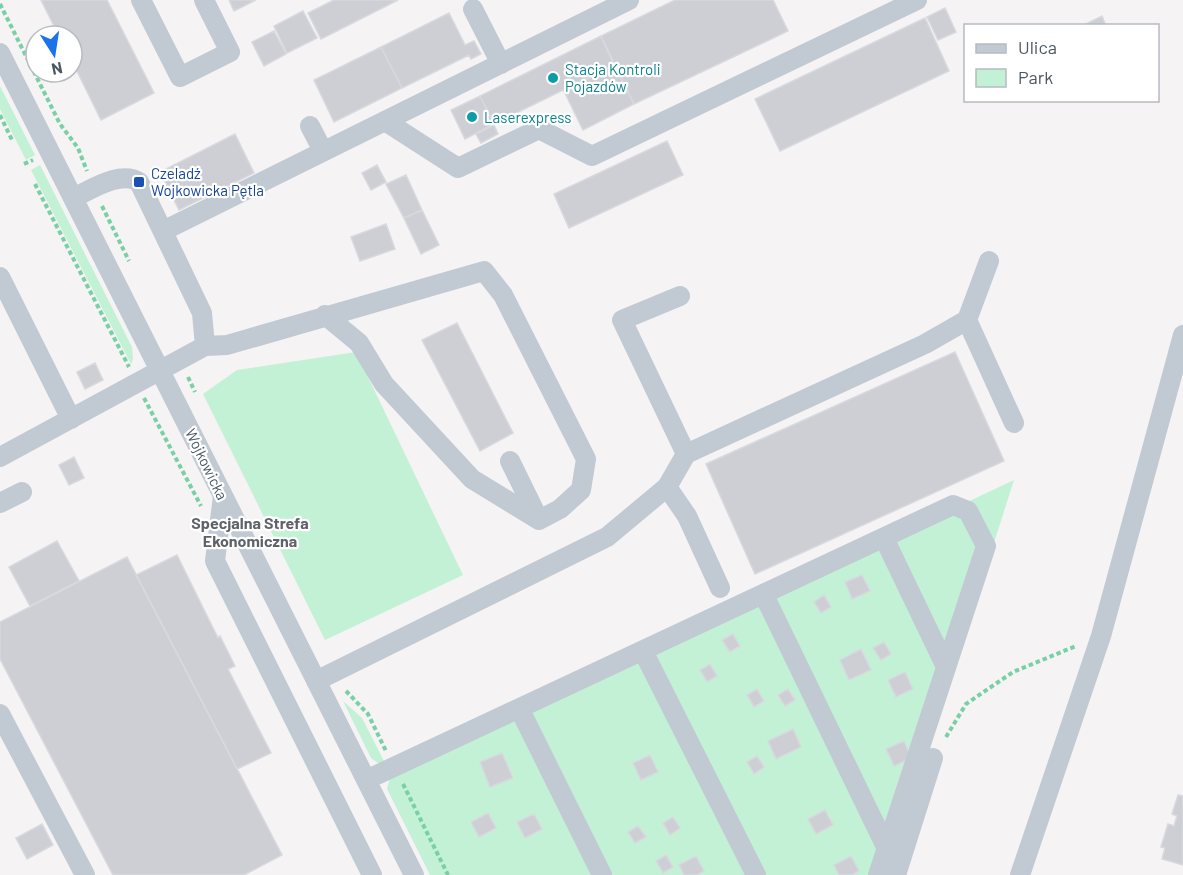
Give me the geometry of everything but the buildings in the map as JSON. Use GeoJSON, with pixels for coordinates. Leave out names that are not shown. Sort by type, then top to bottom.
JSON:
{"type":"FeatureCollection","features":[{"type":"Feature","properties":{"kind":"street"},"geometry":{"type":"LineString","coordinates":[[141,0],[180,77],[230,52],[204,0]]}},
{"type":"Feature","properties":{"kind":"street"},"geometry":{"type":"LineString","coordinates":[[385,121],[458,168],[539,129],[592,156],[917,0]]}},
{"type":"Feature","properties":{"kind":"street"},"geometry":{"type":"LineString","coordinates":[[163,231],[621,2]]}},
{"type":"Feature","properties":{"kind":"street"},"geometry":{"type":"LineString","coordinates":[[473,9],[501,64]]}},
{"type":"Feature","properties":{"kind":"street","name":"Wojkowicka"},"geometry":{"type":"LineString","coordinates":[[0,53],[414,875]]}},
{"type":"Feature","properties":{"kind":"street"},"geometry":{"type":"LineString","coordinates":[[310,126],[323,151]]}},
{"type":"Feature","properties":{"kind":"street"},"geometry":{"type":"LineString","coordinates":[[73,198],[123,177],[139,182],[202,313],[205,346]]}},
{"type":"Feature","properties":{"kind":"street"},"geometry":{"type":"LineString","coordinates":[[316,681],[607,537],[667,487],[686,454],[926,344],[967,320],[989,261]]}},
{"type":"Feature","properties":{"kind":"street"},"geometry":{"type":"LineString","coordinates":[[0,457],[137,385],[205,346],[227,345],[484,271],[502,294],[586,459],[581,490],[560,509],[540,520]]}},
{"type":"Feature","properties":{"kind":"street"},"geometry":{"type":"LineString","coordinates":[[0,278],[71,419]]}},
{"type":"Feature","properties":{"kind":"street"},"geometry":{"type":"LineString","coordinates":[[680,296],[622,320],[686,454]]}},
{"type":"Feature","properties":{"kind":"street"},"geometry":{"type":"LineString","coordinates":[[325,315],[359,343],[384,384],[471,479],[540,520]]}},
{"type":"Feature","properties":{"kind":"street"},"geometry":{"type":"LineString","coordinates":[[967,320],[1014,423]]}},
{"type":"Feature","properties":{"kind":"street"},"geometry":{"type":"LineString","coordinates":[[1020,875],[1101,636],[1183,335]]}},
{"type":"Feature","properties":{"kind":"street"},"geometry":{"type":"LineString","coordinates":[[510,461],[540,520]]}},
{"type":"Feature","properties":{"kind":"street"},"geometry":{"type":"LineString","coordinates":[[667,487],[687,516],[720,588]]}},
{"type":"Feature","properties":{"kind":"street"},"geometry":{"type":"LineString","coordinates":[[0,503],[22,492]]}},
{"type":"Feature","properties":{"kind":"street"},"geometry":{"type":"LineString","coordinates":[[223,496],[215,561],[372,875]]}},
{"type":"Feature","properties":{"kind":"street"},"geometry":{"type":"LineString","coordinates":[[366,780],[520,710],[953,505],[968,511],[986,546],[878,875]]}},
{"type":"Feature","properties":{"kind":"street"},"geometry":{"type":"LineString","coordinates":[[884,538],[946,667]]}},
{"type":"Feature","properties":{"kind":"street"},"geometry":{"type":"LineString","coordinates":[[764,595],[887,849]]}},
{"type":"Feature","properties":{"kind":"street"},"geometry":{"type":"LineString","coordinates":[[643,651],[756,875]]}},
{"type":"Feature","properties":{"kind":"street"},"geometry":{"type":"LineString","coordinates":[[520,710],[602,875]]}},
{"type":"Feature","properties":{"kind":"street"},"geometry":{"type":"LineString","coordinates":[[0,714],[85,875]]}},
{"type":"Feature","properties":{"kind":"street"},"geometry":{"type":"LineString","coordinates":[[896,875],[933,758]]}},
{"type":"Feature","properties":{"kind":"path"},"geometry":{"type":"LineString","coordinates":[[0,4],[60,124],[78,148],[94,188],[134,270]]}},
{"type":"Feature","properties":{"kind":"path"},"geometry":{"type":"LineString","coordinates":[[0,115],[14,142]]}},
{"type":"Feature","properties":{"kind":"path"},"geometry":{"type":"LineString","coordinates":[[35,184],[202,508]]}},
{"type":"Feature","properties":{"kind":"path"},"geometry":{"type":"LineString","coordinates":[[180,360],[201,403]]}},
{"type":"Feature","properties":{"kind":"path"},"geometry":{"type":"LineString","coordinates":[[933,758],[966,704],[1013,672],[1101,636]]}},
{"type":"Feature","properties":{"kind":"path"},"geometry":{"type":"LineString","coordinates":[[336,671],[348,696],[368,714],[448,875]]}},
{"type":"Feature","properties":{"kind":"green space"},"geometry":{"type":"Polygon","coordinates":[[[0,86],[35,155],[26,160],[0,109],[0,86]]]}},
{"type":"Feature","properties":{"kind":"green space"},"geometry":{"type":"Polygon","coordinates":[[[40,165],[132,347],[131,364],[31,170],[40,165]]]}},
{"type":"Feature","properties":{"kind":"green space"},"geometry":{"type":"Polygon","coordinates":[[[356,352],[463,575],[325,640],[203,394],[237,370],[356,352]]]}},
{"type":"Feature","properties":{"kind":"green space"},"geometry":{"type":"Polygon","coordinates":[[[1014,480],[888,875],[430,875],[387,789],[391,774],[1014,480]]]}},
{"type":"Feature","properties":{"kind":"green space"},"geometry":{"type":"Polygon","coordinates":[[[343,701],[362,718],[385,763],[378,763],[371,758],[343,701]]]}},
{"type":"Feature","properties":{"kind":"place","name":"Stacja Kontroli Pojazdów"},"geometry":{"type":"Point","coordinates":[553,78]}},
{"type":"Feature","properties":{"kind":"place","name":"Laserexpress"},"geometry":{"type":"Point","coordinates":[472,117]}},
{"type":"Feature","properties":{"kind":"place","name":"Czeladź Wojkowicka Pętla"},"geometry":{"type":"Point","coordinates":[139,182]}},
{"type":"Feature","properties":{"kind":"district","name":"Specjalna Strefa Ekonomiczna"},"geometry":{"type":"Point","coordinates":[250,531]}}]}
